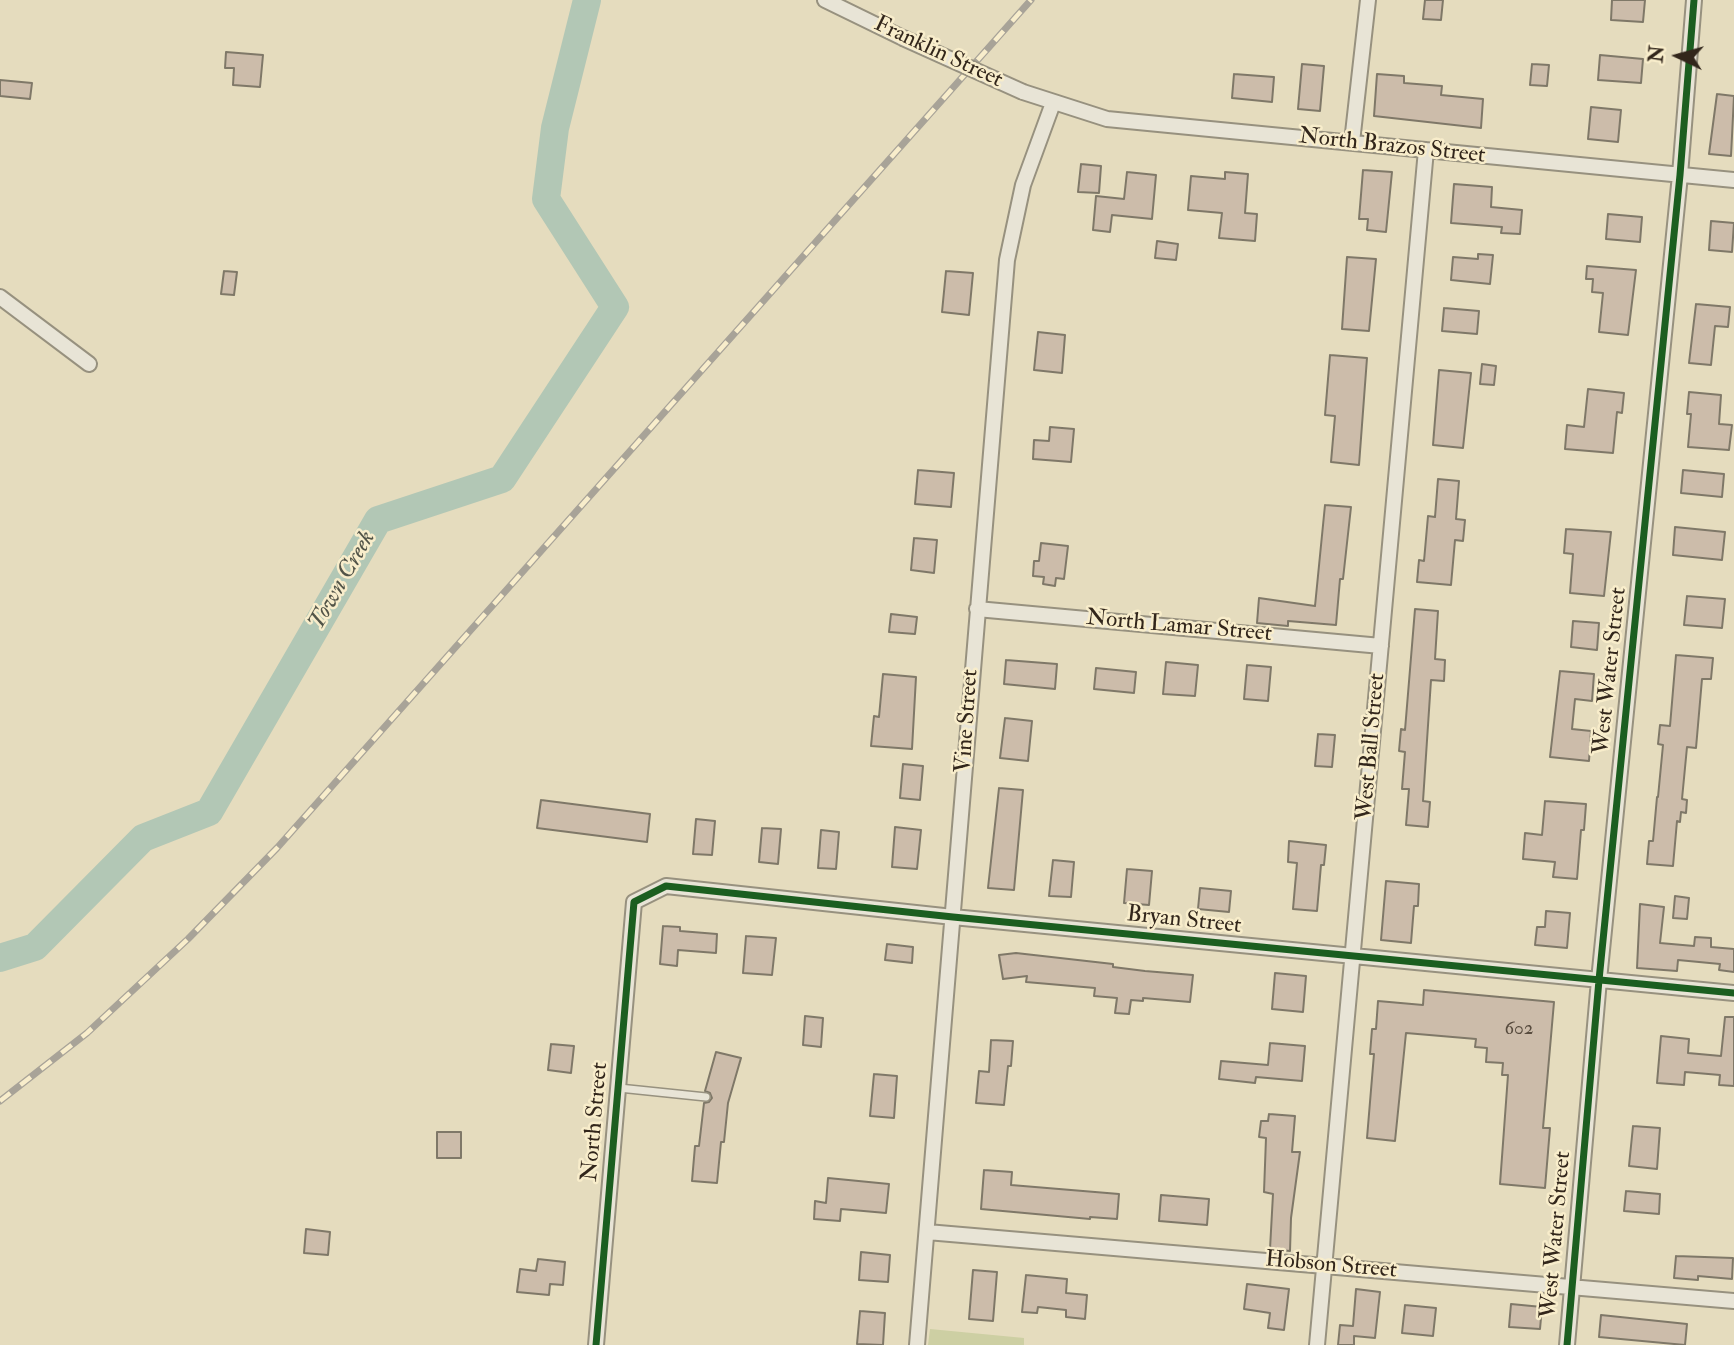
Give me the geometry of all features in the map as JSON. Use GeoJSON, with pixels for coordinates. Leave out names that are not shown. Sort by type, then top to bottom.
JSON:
{"type":"FeatureCollection","features":[{"type":"Feature","properties":{"kind":"street","name":"Franklin Street"},"geometry":{"type":"LineString","coordinates":[[825,0],[903,38],[1053,103]]}},
{"type":"Feature","properties":{"kind":"street"},"geometry":{"type":"LineString","coordinates":[[1352,142],[1368,0]]}},
{"type":"Feature","properties":{"kind":"street","name":"West Water Street"},"geometry":{"type":"LineString","coordinates":[[1567,1345],[1599,980],[1680,175],[1694,0]]}},
{"type":"Feature","properties":{"kind":"street","name":"North Brazos Street"},"geometry":{"type":"LineString","coordinates":[[1053,103],[1107,119],[1734,180]]}},
{"type":"Feature","properties":{"kind":"street","name":"Vine Street"},"geometry":{"type":"LineString","coordinates":[[917,1345],[1007,260],[1023,185],[1053,103]]}},
{"type":"Feature","properties":{"kind":"street","name":"West Ball Street"},"geometry":{"type":"LineString","coordinates":[[1317,1345],[1426,150]]}},
{"type":"Feature","properties":{"kind":"street"},"geometry":{"type":"LineString","coordinates":[[0,297],[89,364]]}},
{"type":"Feature","properties":{"kind":"street","name":"North Lamar Street"},"geometry":{"type":"LineString","coordinates":[[977,609],[1381,646]]}},
{"type":"Feature","properties":{"kind":"street","name":"Bryan Street"},"geometry":{"type":"LineString","coordinates":[[634,902],[666,886],[1352,957],[1734,993]]}},
{"type":"Feature","properties":{"kind":"street","name":"North Street"},"geometry":{"type":"LineString","coordinates":[[596,1345],[634,902]]}},
{"type":"Feature","properties":{"kind":"street","name":"Hobson Street"},"geometry":{"type":"LineString","coordinates":[[928,1232],[1734,1301]]}},
{"type":"Feature","properties":{"kind":"lane"},"geometry":{"type":"LineString","coordinates":[[618,1088],[706,1097]]}},
{"type":"Feature","properties":{"kind":"green space"},"geometry":{"type":"Polygon","coordinates":[[[930,1329],[1024,1338],[1024,1345],[928,1345],[930,1329]]]}},
{"type":"Feature","properties":{"kind":"building"},"geometry":{"type":"Polygon","coordinates":[[[1425,0],[1443,0],[1441,20],[1423,19],[1425,0]]]}},
{"type":"Feature","properties":{"kind":"building"},"geometry":{"type":"Polygon","coordinates":[[[1612,0],[1645,0],[1643,22],[1611,20],[1612,0]]]}},
{"type":"Feature","properties":{"kind":"building"},"geometry":{"type":"Polygon","coordinates":[[[226,52],[263,55],[260,87],[233,85],[234,68],[225,68],[226,52]]]}},
{"type":"Feature","properties":{"kind":"building"},"geometry":{"type":"Polygon","coordinates":[[[1600,55],[1643,59],[1641,83],[1598,80],[1600,55]]]}},
{"type":"Feature","properties":{"kind":"building"},"geometry":{"type":"Polygon","coordinates":[[[1302,64],[1324,66],[1320,111],[1298,109],[1302,64]]]}},
{"type":"Feature","properties":{"kind":"building"},"geometry":{"type":"Polygon","coordinates":[[[1532,64],[1549,65],[1547,86],[1530,85],[1532,64]]]}},
{"type":"Feature","properties":{"kind":"building"},"geometry":{"type":"Polygon","coordinates":[[[1234,74],[1274,77],[1272,102],[1232,98],[1234,74]]]}},
{"type":"Feature","properties":{"kind":"building"},"geometry":{"type":"Polygon","coordinates":[[[1377,74],[1404,76],[1404,83],[1442,86],[1441,95],[1483,99],[1481,128],[1374,116],[1377,74]]]}},
{"type":"Feature","properties":{"kind":"building"},"geometry":{"type":"Polygon","coordinates":[[[0,80],[32,83],[30,99],[0,96],[0,80]]]}},
{"type":"Feature","properties":{"kind":"building"},"geometry":{"type":"Polygon","coordinates":[[[1717,94],[1734,96],[1731,156],[1709,154],[1717,94]]]}},
{"type":"Feature","properties":{"kind":"building"},"geometry":{"type":"Polygon","coordinates":[[[1591,107],[1621,110],[1618,142],[1588,139],[1591,107]]]}},
{"type":"Feature","properties":{"kind":"building"},"geometry":{"type":"Polygon","coordinates":[[[1081,164],[1101,166],[1099,193],[1078,192],[1081,164]]]}},
{"type":"Feature","properties":{"kind":"building"},"geometry":{"type":"Polygon","coordinates":[[[1363,170],[1392,172],[1386,232],[1367,230],[1368,219],[1359,219],[1363,170]]]}},
{"type":"Feature","properties":{"kind":"building"},"geometry":{"type":"Polygon","coordinates":[[[1127,172],[1156,175],[1152,219],[1112,215],[1110,232],[1093,230],[1096,196],[1124,199],[1127,172]]]}},
{"type":"Feature","properties":{"kind":"building"},"geometry":{"type":"Polygon","coordinates":[[[1225,172],[1248,174],[1245,213],[1257,214],[1255,241],[1219,238],[1222,213],[1188,210],[1191,176],[1225,179],[1225,172]]]}},
{"type":"Feature","properties":{"kind":"building"},"geometry":{"type":"Polygon","coordinates":[[[1454,184],[1492,187],[1491,207],[1522,210],[1520,234],[1501,233],[1502,227],[1451,223],[1454,184]]]}},
{"type":"Feature","properties":{"kind":"building"},"geometry":{"type":"Polygon","coordinates":[[[1608,214],[1642,217],[1640,242],[1606,239],[1608,214]]]}},
{"type":"Feature","properties":{"kind":"building"},"geometry":{"type":"Polygon","coordinates":[[[1711,221],[1734,223],[1732,252],[1709,250],[1711,221]]]}},
{"type":"Feature","properties":{"kind":"building"},"geometry":{"type":"Polygon","coordinates":[[[1157,241],[1178,244],[1176,260],[1155,258],[1157,241]]]}},
{"type":"Feature","properties":{"kind":"building"},"geometry":{"type":"Polygon","coordinates":[[[1478,254],[1493,255],[1490,284],[1451,280],[1453,257],[1478,259],[1478,254]]]}},
{"type":"Feature","properties":{"kind":"building"},"geometry":{"type":"Polygon","coordinates":[[[1347,257],[1376,259],[1369,331],[1342,329],[1347,257]]]}},
{"type":"Feature","properties":{"kind":"building"},"geometry":{"type":"Polygon","coordinates":[[[1587,266],[1636,270],[1628,335],[1599,332],[1603,293],[1592,292],[1593,279],[1586,279],[1587,266]]]}},
{"type":"Feature","properties":{"kind":"building"},"geometry":{"type":"Polygon","coordinates":[[[224,271],[237,272],[234,295],[221,294],[224,271]]]}},
{"type":"Feature","properties":{"kind":"building"},"geometry":{"type":"Polygon","coordinates":[[[946,271],[973,273],[969,315],[942,312],[946,271]]]}},
{"type":"Feature","properties":{"kind":"building"},"geometry":{"type":"Polygon","coordinates":[[[1696,304],[1730,307],[1728,327],[1715,326],[1711,365],[1689,363],[1696,304]]]}},
{"type":"Feature","properties":{"kind":"building"},"geometry":{"type":"Polygon","coordinates":[[[1444,308],[1479,311],[1477,334],[1442,331],[1444,308]]]}},
{"type":"Feature","properties":{"kind":"building"},"geometry":{"type":"Polygon","coordinates":[[[1038,332],[1065,335],[1062,373],[1034,370],[1038,332]]]}},
{"type":"Feature","properties":{"kind":"building"},"geometry":{"type":"Polygon","coordinates":[[[1330,355],[1367,358],[1359,465],[1331,462],[1335,416],[1325,415],[1330,355]]]}},
{"type":"Feature","properties":{"kind":"building"},"geometry":{"type":"Polygon","coordinates":[[[1482,364],[1496,366],[1494,385],[1480,384],[1482,364]]]}},
{"type":"Feature","properties":{"kind":"building"},"geometry":{"type":"Polygon","coordinates":[[[1439,370],[1471,373],[1463,448],[1433,445],[1439,370]]]}},
{"type":"Feature","properties":{"kind":"building"},"geometry":{"type":"Polygon","coordinates":[[[1588,389],[1624,393],[1622,413],[1617,412],[1613,453],[1565,449],[1567,425],[1584,427],[1588,389]]]}},
{"type":"Feature","properties":{"kind":"building"},"geometry":{"type":"Polygon","coordinates":[[[1689,392],[1721,395],[1719,424],[1732,425],[1729,450],[1688,447],[1691,414],[1687,414],[1689,392]]]}},
{"type":"Feature","properties":{"kind":"building"},"geometry":{"type":"Polygon","coordinates":[[[1050,427],[1074,429],[1071,462],[1033,459],[1034,440],[1049,441],[1050,427]]]}},
{"type":"Feature","properties":{"kind":"building"},"geometry":{"type":"Polygon","coordinates":[[[918,470],[954,473],[951,507],[915,504],[918,470]]]}},
{"type":"Feature","properties":{"kind":"building"},"geometry":{"type":"Polygon","coordinates":[[[1683,470],[1724,474],[1722,497],[1681,493],[1683,470]]]}},
{"type":"Feature","properties":{"kind":"building"},"geometry":{"type":"Polygon","coordinates":[[[1438,479],[1459,481],[1456,519],[1465,520],[1463,541],[1455,540],[1451,585],[1417,582],[1419,560],[1424,561],[1428,516],[1435,517],[1438,479]]]}},
{"type":"Feature","properties":{"kind":"building"},"geometry":{"type":"Polygon","coordinates":[[[1325,505],[1351,507],[1336,625],[1288,621],[1288,626],[1257,623],[1259,598],[1315,606],[1325,505]]]}},
{"type":"Feature","properties":{"kind":"building"},"geometry":{"type":"Polygon","coordinates":[[[1675,527],[1725,532],[1722,560],[1673,555],[1675,527]]]}},
{"type":"Feature","properties":{"kind":"building"},"geometry":{"type":"Polygon","coordinates":[[[1566,529],[1611,532],[1604,596],[1570,593],[1573,554],[1564,553],[1566,529]]]}},
{"type":"Feature","properties":{"kind":"building"},"geometry":{"type":"Polygon","coordinates":[[[914,538],[937,540],[934,573],[911,570],[914,538]]]}},
{"type":"Feature","properties":{"kind":"building"},"geometry":{"type":"Polygon","coordinates":[[[1041,543],[1068,546],[1064,579],[1056,578],[1055,586],[1043,584],[1044,577],[1033,576],[1034,561],[1039,561],[1041,543]]]}},
{"type":"Feature","properties":{"kind":"building"},"geometry":{"type":"Polygon","coordinates":[[[1687,596],[1725,599],[1722,628],[1684,625],[1687,596]]]}},
{"type":"Feature","properties":{"kind":"building"},"geometry":{"type":"Polygon","coordinates":[[[1415,609],[1438,611],[1435,659],[1445,660],[1444,681],[1431,680],[1423,801],[1430,802],[1428,827],[1406,825],[1409,789],[1402,789],[1405,752],[1399,751],[1401,729],[1405,730],[1415,609]]]}},
{"type":"Feature","properties":{"kind":"building"},"geometry":{"type":"Polygon","coordinates":[[[891,614],[917,617],[915,634],[889,632],[891,614]]]}},
{"type":"Feature","properties":{"kind":"building"},"geometry":{"type":"Polygon","coordinates":[[[1573,621],[1599,623],[1597,650],[1571,647],[1573,621]]]}},
{"type":"Feature","properties":{"kind":"building"},"geometry":{"type":"Polygon","coordinates":[[[1676,655],[1713,658],[1711,679],[1702,679],[1696,748],[1687,747],[1682,799],[1687,800],[1686,813],[1681,812],[1680,822],[1677,821],[1673,866],[1647,864],[1649,841],[1653,841],[1663,745],[1658,744],[1660,725],[1670,726],[1676,655]]]}},
{"type":"Feature","properties":{"kind":"building"},"geometry":{"type":"Polygon","coordinates":[[[1006,660],[1057,664],[1055,689],[1004,684],[1006,660]]]}},
{"type":"Feature","properties":{"kind":"building"},"geometry":{"type":"Polygon","coordinates":[[[1166,662],[1198,665],[1195,696],[1163,694],[1166,662]]]}},
{"type":"Feature","properties":{"kind":"building"},"geometry":{"type":"Polygon","coordinates":[[[1247,665],[1271,667],[1268,701],[1244,699],[1247,665]]]}},
{"type":"Feature","properties":{"kind":"building"},"geometry":{"type":"Polygon","coordinates":[[[1096,668],[1136,672],[1134,693],[1094,689],[1096,668]]]}},
{"type":"Feature","properties":{"kind":"building"},"geometry":{"type":"Polygon","coordinates":[[[1560,671],[1594,674],[1592,701],[1575,699],[1572,729],[1591,731],[1589,761],[1550,757],[1560,671]]]}},
{"type":"Feature","properties":{"kind":"building"},"geometry":{"type":"Polygon","coordinates":[[[883,674],[916,677],[912,749],[871,746],[874,716],[879,717],[883,674]]]}},
{"type":"Feature","properties":{"kind":"building"},"geometry":{"type":"Polygon","coordinates":[[[1005,718],[1032,721],[1028,761],[1000,758],[1005,718]]]}},
{"type":"Feature","properties":{"kind":"building"},"geometry":{"type":"Polygon","coordinates":[[[1318,734],[1335,735],[1332,767],[1315,766],[1318,734]]]}},
{"type":"Feature","properties":{"kind":"building"},"geometry":{"type":"Polygon","coordinates":[[[903,764],[923,766],[920,800],[900,798],[903,764]]]}},
{"type":"Feature","properties":{"kind":"building"},"geometry":{"type":"Polygon","coordinates":[[[999,788],[1023,790],[1014,890],[988,888],[999,788]]]}},
{"type":"Feature","properties":{"kind":"building"},"geometry":{"type":"Polygon","coordinates":[[[541,800],[650,814],[647,842],[537,828],[541,800]]]}},
{"type":"Feature","properties":{"kind":"building"},"geometry":{"type":"Polygon","coordinates":[[[1545,801],[1586,804],[1577,879],[1553,877],[1555,862],[1523,859],[1525,833],[1542,835],[1545,801]]]}},
{"type":"Feature","properties":{"kind":"building"},"geometry":{"type":"Polygon","coordinates":[[[696,819],[715,821],[712,855],[693,854],[696,819]]]}},
{"type":"Feature","properties":{"kind":"building"},"geometry":{"type":"Polygon","coordinates":[[[895,827],[921,830],[917,869],[892,867],[895,827]]]}},
{"type":"Feature","properties":{"kind":"building"},"geometry":{"type":"Polygon","coordinates":[[[762,828],[781,829],[778,864],[759,862],[762,828]]]}},
{"type":"Feature","properties":{"kind":"building"},"geometry":{"type":"Polygon","coordinates":[[[821,830],[839,832],[836,869],[818,868],[821,830]]]}},
{"type":"Feature","properties":{"kind":"building"},"geometry":{"type":"Polygon","coordinates":[[[1289,841],[1326,845],[1324,865],[1321,865],[1317,911],[1293,909],[1297,863],[1288,862],[1289,841]]]}},
{"type":"Feature","properties":{"kind":"building"},"geometry":{"type":"Polygon","coordinates":[[[1053,860],[1074,862],[1071,897],[1049,896],[1053,860]]]}},
{"type":"Feature","properties":{"kind":"building"},"geometry":{"type":"Polygon","coordinates":[[[1127,869],[1152,871],[1149,905],[1124,903],[1127,869]]]}},
{"type":"Feature","properties":{"kind":"building"},"geometry":{"type":"Polygon","coordinates":[[[1386,881],[1419,884],[1411,943],[1381,940],[1386,881]]]}},
{"type":"Feature","properties":{"kind":"building"},"geometry":{"type":"Polygon","coordinates":[[[1200,888],[1231,891],[1229,912],[1198,909],[1200,888]]]}},
{"type":"Feature","properties":{"kind":"building"},"geometry":{"type":"Polygon","coordinates":[[[1675,896],[1689,898],[1687,919],[1673,918],[1675,896]]]}},
{"type":"Feature","properties":{"kind":"building"},"geometry":{"type":"Polygon","coordinates":[[[1640,904],[1664,907],[1660,943],[1694,946],[1695,937],[1711,938],[1711,947],[1734,949],[1734,972],[1719,970],[1720,964],[1678,960],[1677,971],[1637,968],[1640,904]]]}},
{"type":"Feature","properties":{"kind":"building"},"geometry":{"type":"Polygon","coordinates":[[[1546,911],[1570,913],[1567,948],[1535,945],[1537,927],[1545,927],[1546,911]]]}},
{"type":"Feature","properties":{"kind":"building"},"geometry":{"type":"Polygon","coordinates":[[[663,926],[680,927],[680,931],[717,934],[716,953],[678,950],[677,966],[660,964],[663,926]]]}},
{"type":"Feature","properties":{"kind":"building"},"geometry":{"type":"Polygon","coordinates":[[[746,936],[776,938],[772,975],[743,973],[746,936]]]}},
{"type":"Feature","properties":{"kind":"building"},"geometry":{"type":"Polygon","coordinates":[[[887,944],[913,947],[912,963],[885,960],[887,944]]]}},
{"type":"Feature","properties":{"kind":"building"},"geometry":{"type":"Polygon","coordinates":[[[1016,953],[1193,975],[1190,1002],[1143,998],[1143,1001],[1131,1000],[1129,1014],[1115,1013],[1117,998],[1094,996],[1095,988],[1026,982],[1027,976],[1003,979],[999,955],[1016,953]]]}},
{"type":"Feature","properties":{"kind":"building"},"geometry":{"type":"Polygon","coordinates":[[[1275,973],[1306,976],[1303,1012],[1272,1009],[1275,973]]]}},
{"type":"Feature","properties":{"kind":"building"},"geometry":{"type":"Polygon","coordinates":[[[1424,990],[1554,1002],[1543,1128],[1550,1128],[1545,1188],[1500,1184],[1508,1075],[1502,1075],[1503,1063],[1486,1062],[1487,1048],[1475,1047],[1476,1039],[1406,1033],[1395,1141],[1367,1138],[1374,1054],[1370,1054],[1372,1029],[1376,1029],[1378,1001],[1423,1005],[1424,990]]]}},
{"type":"Feature","properties":{"kind":"building"},"geometry":{"type":"Polygon","coordinates":[[[805,1016],[823,1018],[821,1047],[803,1045],[805,1016]]]}},
{"type":"Feature","properties":{"kind":"building"},"geometry":{"type":"Polygon","coordinates":[[[1725,1017],[1734,1017],[1734,1086],[1719,1085],[1720,1075],[1685,1072],[1684,1085],[1657,1083],[1661,1036],[1689,1039],[1688,1053],[1721,1056],[1725,1017]]]}},
{"type":"Feature","properties":{"kind":"building"},"geometry":{"type":"Polygon","coordinates":[[[991,1040],[1013,1041],[1004,1105],[976,1103],[979,1071],[989,1072],[991,1040]]]}},
{"type":"Feature","properties":{"kind":"building"},"geometry":{"type":"Polygon","coordinates":[[[1270,1043],[1305,1046],[1302,1081],[1256,1077],[1255,1083],[1219,1079],[1221,1061],[1268,1065],[1270,1043]]]}},
{"type":"Feature","properties":{"kind":"building"},"geometry":{"type":"Polygon","coordinates":[[[551,1044],[574,1046],[571,1073],[548,1070],[551,1044]]]}},
{"type":"Feature","properties":{"kind":"building"},"geometry":{"type":"Polygon","coordinates":[[[716,1052],[741,1058],[728,1103],[717,1183],[692,1181],[695,1146],[699,1146],[704,1103],[712,1098],[710,1093],[705,1091],[716,1052]]]}},
{"type":"Feature","properties":{"kind":"building"},"geometry":{"type":"Polygon","coordinates":[[[874,1074],[897,1076],[894,1118],[870,1116],[874,1074]]]}},
{"type":"Feature","properties":{"kind":"building"},"geometry":{"type":"Polygon","coordinates":[[[1269,1114],[1295,1116],[1292,1152],[1300,1152],[1291,1218],[1290,1251],[1270,1249],[1273,1194],[1264,1192],[1266,1138],[1259,1137],[1261,1121],[1268,1121],[1269,1114]]]}},
{"type":"Feature","properties":{"kind":"building"},"geometry":{"type":"Polygon","coordinates":[[[1633,1126],[1660,1128],[1657,1169],[1629,1166],[1633,1126]]]}},
{"type":"Feature","properties":{"kind":"building"},"geometry":{"type":"Polygon","coordinates":[[[437,1132],[461,1132],[461,1158],[437,1158],[437,1132]]]}},
{"type":"Feature","properties":{"kind":"building"},"geometry":{"type":"Polygon","coordinates":[[[984,1170],[1012,1172],[1011,1185],[1119,1194],[1117,1219],[981,1209],[984,1170]]]}},
{"type":"Feature","properties":{"kind":"building"},"geometry":{"type":"Polygon","coordinates":[[[828,1178],[889,1184],[886,1213],[841,1209],[840,1221],[814,1219],[815,1201],[826,1203],[828,1178]]]}},
{"type":"Feature","properties":{"kind":"building"},"geometry":{"type":"Polygon","coordinates":[[[1626,1191],[1660,1194],[1659,1214],[1624,1211],[1626,1191]]]}},
{"type":"Feature","properties":{"kind":"building"},"geometry":{"type":"Polygon","coordinates":[[[1161,1195],[1209,1199],[1207,1225],[1159,1221],[1161,1195]]]}},
{"type":"Feature","properties":{"kind":"building"},"geometry":{"type":"Polygon","coordinates":[[[306,1229],[330,1232],[328,1255],[304,1253],[306,1229]]]}},
{"type":"Feature","properties":{"kind":"building"},"geometry":{"type":"Polygon","coordinates":[[[861,1252],[890,1255],[888,1282],[859,1280],[861,1252]]]}},
{"type":"Feature","properties":{"kind":"building"},"geometry":{"type":"Polygon","coordinates":[[[1676,1256],[1733,1258],[1732,1279],[1698,1276],[1698,1280],[1674,1278],[1676,1256]]]}},
{"type":"Feature","properties":{"kind":"building"},"geometry":{"type":"Polygon","coordinates":[[[538,1259],[565,1262],[563,1285],[550,1284],[549,1295],[517,1292],[520,1269],[536,1271],[538,1259]]]}},
{"type":"Feature","properties":{"kind":"building"},"geometry":{"type":"Polygon","coordinates":[[[973,1270],[997,1272],[993,1321],[969,1319],[973,1270]]]}},
{"type":"Feature","properties":{"kind":"building"},"geometry":{"type":"Polygon","coordinates":[[[1026,1275],[1067,1279],[1066,1293],[1087,1295],[1085,1319],[1066,1317],[1066,1310],[1038,1307],[1037,1313],[1022,1312],[1026,1275]]]}},
{"type":"Feature","properties":{"kind":"building"},"geometry":{"type":"Polygon","coordinates":[[[1247,1284],[1289,1289],[1284,1330],[1268,1328],[1270,1313],[1244,1309],[1247,1284]]]}},
{"type":"Feature","properties":{"kind":"building"},"geometry":{"type":"Polygon","coordinates":[[[1356,1289],[1380,1292],[1375,1338],[1354,1336],[1354,1345],[1338,1345],[1340,1325],[1353,1326],[1356,1289]]]}},
{"type":"Feature","properties":{"kind":"building"},"geometry":{"type":"Polygon","coordinates":[[[1511,1304],[1542,1307],[1540,1329],[1509,1327],[1511,1304]]]}},
{"type":"Feature","properties":{"kind":"building"},"geometry":{"type":"Polygon","coordinates":[[[1405,1305],[1436,1308],[1433,1336],[1402,1333],[1405,1305]]]}},
{"type":"Feature","properties":{"kind":"building"},"geometry":{"type":"Polygon","coordinates":[[[860,1311],[885,1313],[883,1345],[857,1344],[860,1311]]]}},
{"type":"Feature","properties":{"kind":"building"},"geometry":{"type":"Polygon","coordinates":[[[1601,1315],[1687,1324],[1685,1345],[1599,1337],[1601,1315]]]}},
{"type":"Feature","properties":{"kind":"waterway","name":"Town Creek"},"geometry":{"type":"LineString","coordinates":[[0,958],[35,947],[143,838],[209,812],[378,520],[502,479],[615,307],[546,199],[555,128],[587,0]]}},
{"type":"Feature","properties":{"kind":"railway"},"geometry":{"type":"LineString","coordinates":[[0,1101],[87,1033],[188,939],[277,848],[1031,0]]}},
{"type":"Feature","properties":{"kind":"cycle path"},"geometry":{"type":"LineString","coordinates":[[1567,1345],[1599,980],[1680,175],[1694,0]]}},
{"type":"Feature","properties":{"kind":"cycle path"},"geometry":{"type":"LineString","coordinates":[[596,1345],[634,902],[666,886],[953,917],[1734,993]]}}]}
